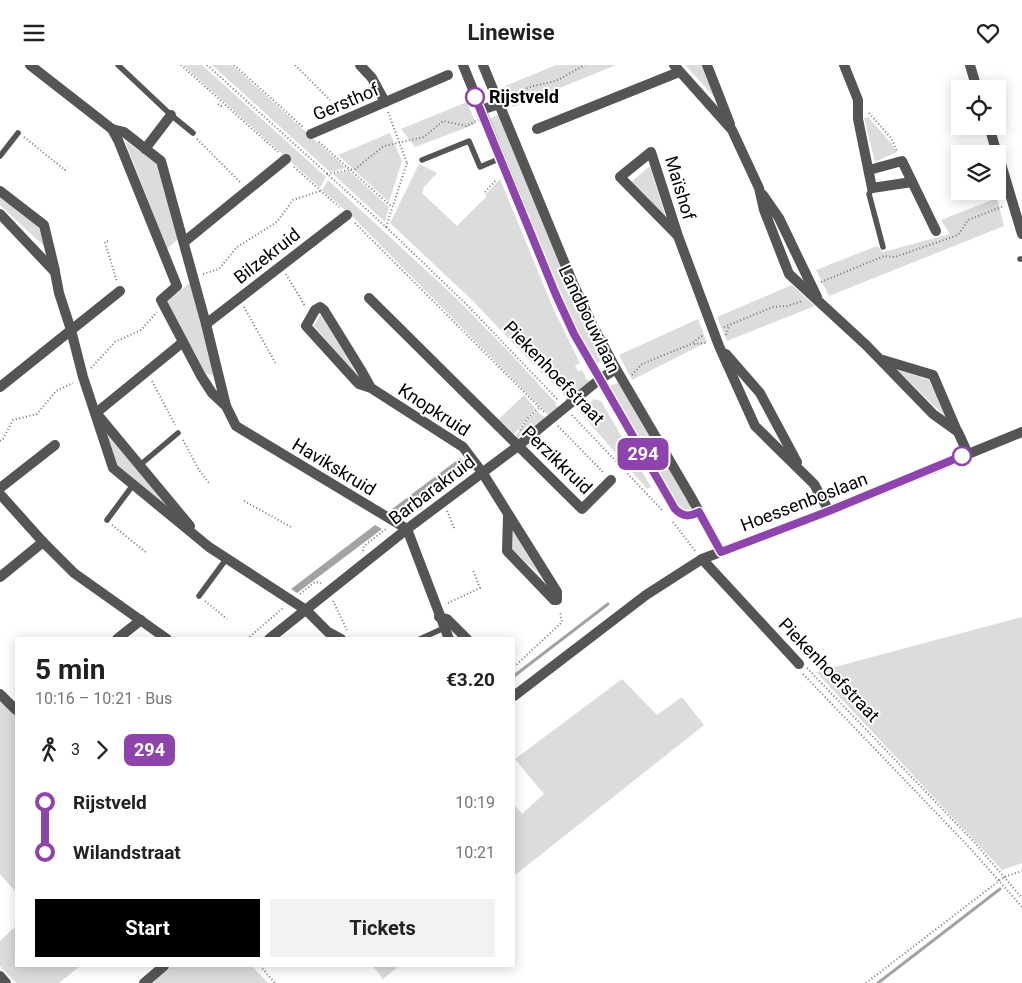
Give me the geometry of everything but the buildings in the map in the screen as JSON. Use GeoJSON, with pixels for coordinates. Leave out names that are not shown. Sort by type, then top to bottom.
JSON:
{"type":"FeatureCollection","features":[{"type":"Feature","properties":{"kind":"street","name":"Havikskruid"},"geometry":{"type":"LineString","coordinates":[[30,65],[112,129],[124,132],[161,161],[194,277],[226,406],[236,426],[407,529]]}},
{"type":"Feature","properties":{"kind":"street"},"geometry":{"type":"LineString","coordinates":[[360,65],[372,78]]}},
{"type":"Feature","properties":{"kind":"street"},"geometry":{"type":"LineString","coordinates":[[367,65],[385,102]]}},
{"type":"Feature","properties":{"kind":"street","name":"Landbouwlaan"},"geometry":{"type":"LineString","coordinates":[[463,65],[567,319],[675,509],[680,514],[688,516],[699,512]]}},
{"type":"Feature","properties":{"kind":"street","name":"Landbouwlaan"},"geometry":{"type":"LineString","coordinates":[[483,65],[572,281],[593,326],[721,552]]}},
{"type":"Feature","properties":{"kind":"street"},"geometry":{"type":"LineString","coordinates":[[707,65],[732,130],[759,189],[779,218],[820,302],[825,309],[881,360],[933,414],[958,432]]}},
{"type":"Feature","properties":{"kind":"street"},"geometry":{"type":"LineString","coordinates":[[844,65],[858,100],[858,119],[872,188],[912,182]]}},
{"type":"Feature","properties":{"kind":"street"},"geometry":{"type":"LineString","coordinates":[[970,65],[974,80]]}},
{"type":"Feature","properties":{"kind":"street"},"geometry":{"type":"LineString","coordinates":[[537,129],[676,68],[732,130]]}},
{"type":"Feature","properties":{"kind":"street","name":"Gersthof"},"geometry":{"type":"LineString","coordinates":[[311,134],[448,75]]}},
{"type":"Feature","properties":{"kind":"street"},"geometry":{"type":"LineString","coordinates":[[482,114],[498,101]]}},
{"type":"Feature","properties":{"kind":"street"},"geometry":{"type":"LineString","coordinates":[[145,149],[172,115]]}},
{"type":"Feature","properties":{"kind":"street","name":"Havikskruid"},"geometry":{"type":"LineString","coordinates":[[112,129],[122,149],[177,287],[161,300],[200,376],[212,393],[226,406]]}},
{"type":"Feature","properties":{"kind":"street","name":"Maïshof"},"geometry":{"type":"LineString","coordinates":[[678,236],[620,177],[651,152],[678,236],[719,347],[755,426],[814,485],[829,511]]}},
{"type":"Feature","properties":{"kind":"street"},"geometry":{"type":"LineString","coordinates":[[184,242],[286,159]]}},
{"type":"Feature","properties":{"kind":"street"},"geometry":{"type":"LineString","coordinates":[[869,170],[902,161],[936,231]]}},
{"type":"Feature","properties":{"kind":"street"},"geometry":{"type":"LineString","coordinates":[[1006,183],[1022,234]]}},
{"type":"Feature","properties":{"kind":"street"},"geometry":{"type":"LineString","coordinates":[[759,189],[764,210],[789,274],[820,302]]}},
{"type":"Feature","properties":{"kind":"street"},"geometry":{"type":"LineString","coordinates":[[0,191],[44,225],[59,293],[72,330],[83,377],[113,468],[206,544],[306,610],[329,635],[346,637]]}},
{"type":"Feature","properties":{"kind":"street"},"geometry":{"type":"LineString","coordinates":[[0,214],[55,272]]}},
{"type":"Feature","properties":{"kind":"street","name":"Bilzekruid"},"geometry":{"type":"LineString","coordinates":[[206,324],[347,215]]}},
{"type":"Feature","properties":{"kind":"street"},"geometry":{"type":"LineString","coordinates":[[172,272],[188,258]]}},
{"type":"Feature","properties":{"kind":"street"},"geometry":{"type":"LineString","coordinates":[[0,387],[120,291]]}},
{"type":"Feature","properties":{"kind":"street","name":"Perzikkruid"},"geometry":{"type":"LineString","coordinates":[[369,298],[582,509],[611,480]]}},
{"type":"Feature","properties":{"kind":"street","name":"Knopkruid"},"geometry":{"type":"LineString","coordinates":[[371,388],[324,310],[320,307],[315,309],[306,326],[355,380],[371,388],[463,447],[482,473],[557,592],[558,600]]}},
{"type":"Feature","properties":{"kind":"street"},"geometry":{"type":"LineString","coordinates":[[95,411],[183,342]]}},
{"type":"Feature","properties":{"kind":"street","name":"Maïshof"},"geometry":{"type":"LineString","coordinates":[[719,347],[760,393],[802,472]]}},
{"type":"Feature","properties":{"kind":"street"},"geometry":{"type":"LineString","coordinates":[[881,360],[932,375],[968,453]]}},
{"type":"Feature","properties":{"kind":"street","name":"Barbarakruid"},"geometry":{"type":"LineString","coordinates":[[272,637],[407,529],[482,473],[600,379],[616,369]]}},
{"type":"Feature","properties":{"kind":"street"},"geometry":{"type":"LineString","coordinates":[[95,411],[206,544]]}},
{"type":"Feature","properties":{"kind":"street","name":"Hoessenboslaan"},"geometry":{"type":"LineString","coordinates":[[515,696],[646,595],[702,559],[829,511],[1022,432]]}},
{"type":"Feature","properties":{"kind":"street"},"geometry":{"type":"LineString","coordinates":[[0,488],[55,445]]}},
{"type":"Feature","properties":{"kind":"street"},"geometry":{"type":"LineString","coordinates":[[0,494],[74,573],[164,637]]}},
{"type":"Feature","properties":{"kind":"street"},"geometry":{"type":"LineString","coordinates":[[508,515],[507,551],[554,600],[558,600]]}},
{"type":"Feature","properties":{"kind":"street"},"geometry":{"type":"LineString","coordinates":[[407,529],[448,637]]}},
{"type":"Feature","properties":{"kind":"street"},"geometry":{"type":"LineString","coordinates":[[0,577],[43,542]]}},
{"type":"Feature","properties":{"kind":"street","name":"Piekenhoefstraat"},"geometry":{"type":"LineString","coordinates":[[702,559],[799,664]]}},
{"type":"Feature","properties":{"kind":"street"},"geometry":{"type":"LineString","coordinates":[[438,612],[465,637]]}},
{"type":"Feature","properties":{"kind":"street"},"geometry":{"type":"LineString","coordinates":[[120,637],[141,620]]}},
{"type":"Feature","properties":{"kind":"street"},"geometry":{"type":"LineString","coordinates":[[0,694],[15,709]]}},
{"type":"Feature","properties":{"kind":"street"},"geometry":{"type":"LineString","coordinates":[[144,983],[163,967]]}},
{"type":"Feature","properties":{"kind":"street"},"geometry":{"type":"LineString","coordinates":[[0,976],[6,983]]}},
{"type":"Feature","properties":{"kind":"lane"},"geometry":{"type":"LineString","coordinates":[[118,65],[193,133]]}},
{"type":"Feature","properties":{"kind":"lane"},"geometry":{"type":"LineString","coordinates":[[0,157],[18,133]]}},
{"type":"Feature","properties":{"kind":"lane"},"geometry":{"type":"LineString","coordinates":[[422,160],[469,141],[480,167],[500,158]]}},
{"type":"Feature","properties":{"kind":"lane"},"geometry":{"type":"LineString","coordinates":[[872,188],[869,194],[883,247]]}},
{"type":"Feature","properties":{"kind":"lane"},"geometry":{"type":"LineString","coordinates":[[140,465],[178,433]]}},
{"type":"Feature","properties":{"kind":"lane"},"geometry":{"type":"LineString","coordinates":[[107,520],[133,485]]}},
{"type":"Feature","properties":{"kind":"lane"},"geometry":{"type":"LineString","coordinates":[[199,596],[227,559]]}},
{"type":"Feature","properties":{"kind":"lane"},"geometry":{"type":"LineString","coordinates":[[424,637],[444,627]]}},
{"type":"Feature","properties":{"kind":"path","name":"Perzikkruid"},"geometry":{"type":"LineString","coordinates":[[181,65],[347,215],[611,480]]}},
{"type":"Feature","properties":{"kind":"path","name":"Piekenhoefstraat"},"geometry":{"type":"LineString","coordinates":[[207,65],[386,227],[466,304],[665,513]]}},
{"type":"Feature","properties":{"kind":"path"},"geometry":{"type":"LineString","coordinates":[[234,65],[392,207]]}},
{"type":"Feature","properties":{"kind":"path"},"geometry":{"type":"LineString","coordinates":[[295,65],[330,100]]}},
{"type":"Feature","properties":{"kind":"path"},"geometry":{"type":"LineString","coordinates":[[498,101],[533,86],[556,81],[585,65]]}},
{"type":"Feature","properties":{"kind":"path"},"geometry":{"type":"LineString","coordinates":[[858,100],[891,138],[902,161]]}},
{"type":"Feature","properties":{"kind":"path"},"geometry":{"type":"LineString","coordinates":[[385,102],[407,163],[386,227]]}},
{"type":"Feature","properties":{"kind":"path"},"geometry":{"type":"LineString","coordinates":[[218,104],[221,106],[223,104]]}},
{"type":"Feature","properties":{"kind":"path"},"geometry":{"type":"LineString","coordinates":[[327,174],[355,169],[384,146],[424,137],[443,121],[466,126],[482,114]]}},
{"type":"Feature","properties":{"kind":"path"},"geometry":{"type":"LineString","coordinates":[[18,133],[65,169],[67,167]]}},
{"type":"Feature","properties":{"kind":"path"},"geometry":{"type":"LineString","coordinates":[[193,133],[247,191]]}},
{"type":"Feature","properties":{"kind":"path"},"geometry":{"type":"LineString","coordinates":[[485,192],[506,171]]}},
{"type":"Feature","properties":{"kind":"path"},"geometry":{"type":"LineString","coordinates":[[194,277],[219,269],[237,247],[277,222],[293,200],[321,190]]}},
{"type":"Feature","properties":{"kind":"path"},"geometry":{"type":"LineString","coordinates":[[108,241],[105,242],[120,291]]}},
{"type":"Feature","properties":{"kind":"path"},"geometry":{"type":"LineString","coordinates":[[281,265],[311,316]]}},
{"type":"Feature","properties":{"kind":"path"},"geometry":{"type":"LineString","coordinates":[[238,299],[246,308],[276,363]]}},
{"type":"Feature","properties":{"kind":"path"},"geometry":{"type":"LineString","coordinates":[[90,369],[98,363],[115,343],[141,330],[163,304]]}},
{"type":"Feature","properties":{"kind":"path"},"geometry":{"type":"LineString","coordinates":[[0,441],[13,421],[37,414],[56,391],[78,381]]}},
{"type":"Feature","properties":{"kind":"path"},"geometry":{"type":"LineString","coordinates":[[244,501],[291,527]]}},
{"type":"Feature","properties":{"kind":"path"},"geometry":{"type":"LineString","coordinates":[[444,501],[455,530]]}},
{"type":"Feature","properties":{"kind":"path"},"geometry":{"type":"LineString","coordinates":[[671,519],[702,559]]}},
{"type":"Feature","properties":{"kind":"path"},"geometry":{"type":"LineString","coordinates":[[107,520],[147,553]]}},
{"type":"Feature","properties":{"kind":"path"},"geometry":{"type":"LineString","coordinates":[[438,612],[480,588],[473,570]]}},
{"type":"Feature","properties":{"kind":"path"},"geometry":{"type":"LineString","coordinates":[[328,592],[346,637]]}},
{"type":"Feature","properties":{"kind":"path"},"geometry":{"type":"LineString","coordinates":[[199,596],[227,619]]}},
{"type":"Feature","properties":{"kind":"path"},"geometry":{"type":"LineString","coordinates":[[515,666],[562,622],[558,600]]}},
{"type":"Feature","properties":{"kind":"path"},"geometry":{"type":"LineString","coordinates":[[799,664],[800,671],[969,847],[1022,907]]}},
{"type":"Feature","properties":{"kind":"path","name":"Piekenhoefstraat"},"geometry":{"type":"LineString","coordinates":[[799,664],[806,667],[813,674],[974,843],[1022,899]]}},
{"type":"Feature","properties":{"kind":"path"},"geometry":{"type":"LineString","coordinates":[[866,983],[1004,877],[1022,871]]}},
{"type":"Feature","properties":{"kind":"path"},"geometry":{"type":"LineString","coordinates":[[261,967],[276,983]]}},
{"type":"Feature","properties":{"kind":"shaded area"},"geometry":{"type":"Polygon","coordinates":[[[183,65],[202,65],[326,177],[320,188],[183,65]]]}},
{"type":"Feature","properties":{"kind":"shaded area"},"geometry":{"type":"Polygon","coordinates":[[[212,65],[232,65],[346,168],[330,172],[212,65]]]}},
{"type":"Feature","properties":{"kind":"shaded area"},"geometry":{"type":"Polygon","coordinates":[[[556,65],[616,65],[513,107],[505,86],[556,65]]]}},
{"type":"Feature","properties":{"kind":"shaded area"},"geometry":{"type":"Polygon","coordinates":[[[685,65],[703,65],[718,101],[685,65]]]}},
{"type":"Feature","properties":{"kind":"shaded area"},"geometry":{"type":"Polygon","coordinates":[[[467,102],[476,124],[415,147],[401,129],[467,102]]]}},
{"type":"Feature","properties":{"kind":"shaded area"},"geometry":{"type":"Polygon","coordinates":[[[500,114],[549,236],[604,359],[596,364],[577,333],[489,119],[500,114]]]}},
{"type":"Feature","properties":{"kind":"shaded area"},"geometry":{"type":"Polygon","coordinates":[[[868,117],[897,152],[875,162],[864,118],[868,117]]]}},
{"type":"Feature","properties":{"kind":"shaded area"},"geometry":{"type":"Polygon","coordinates":[[[390,133],[402,161],[389,202],[338,155],[390,133]]]}},
{"type":"Feature","properties":{"kind":"shaded area"},"geometry":{"type":"Polygon","coordinates":[[[125,141],[156,163],[178,239],[167,249],[125,141]]]}},
{"type":"Feature","properties":{"kind":"shaded area"},"geometry":{"type":"Polygon","coordinates":[[[419,164],[437,173],[423,188],[422,193],[457,226],[486,197],[485,195],[500,179],[553,308],[580,363],[575,366],[578,371],[582,370],[587,380],[591,383],[567,401],[565,399],[567,398],[539,370],[542,367],[538,362],[534,365],[472,300],[390,223],[419,164]]]}},
{"type":"Feature","properties":{"kind":"shaded area"},"geometry":{"type":"Polygon","coordinates":[[[650,166],[666,218],[631,182],[650,166]]]}},
{"type":"Feature","properties":{"kind":"shaded area"},"geometry":{"type":"Polygon","coordinates":[[[349,171],[389,207],[385,222],[333,174],[349,171]]]}},
{"type":"Feature","properties":{"kind":"shaded area"},"geometry":{"type":"Polygon","coordinates":[[[328,180],[455,297],[508,351],[556,403],[558,408],[548,415],[354,218],[322,190],[328,180]]]}},
{"type":"Feature","properties":{"kind":"shaded area"},"geometry":{"type":"Polygon","coordinates":[[[0,195],[41,226],[48,250],[0,205],[0,195]]]}},
{"type":"Feature","properties":{"kind":"shaded area"},"geometry":{"type":"Polygon","coordinates":[[[992,200],[998,200],[1004,226],[829,296],[816,270],[877,246],[883,252],[950,234],[941,220],[992,200]]]}},
{"type":"Feature","properties":{"kind":"shaded area"},"geometry":{"type":"Polygon","coordinates":[[[190,283],[215,376],[205,373],[167,301],[190,283]]]}},
{"type":"Feature","properties":{"kind":"shaded area"},"geometry":{"type":"Polygon","coordinates":[[[792,285],[815,306],[727,341],[717,317],[792,285]]]}},
{"type":"Feature","properties":{"kind":"shaded area"},"geometry":{"type":"Polygon","coordinates":[[[321,314],[359,378],[314,326],[321,314]]]}},
{"type":"Feature","properties":{"kind":"shaded area"},"geometry":{"type":"Polygon","coordinates":[[[698,319],[707,342],[632,380],[619,355],[698,319]]]}},
{"type":"Feature","properties":{"kind":"shaded area"},"geometry":{"type":"Polygon","coordinates":[[[896,369],[929,380],[948,419],[896,369]]]}},
{"type":"Feature","properties":{"kind":"shaded area"},"geometry":{"type":"Polygon","coordinates":[[[618,383],[621,385],[690,504],[690,509],[685,512],[677,507],[609,386],[618,383]]]}},
{"type":"Feature","properties":{"kind":"shaded area"},"geometry":{"type":"Polygon","coordinates":[[[524,395],[536,409],[514,434],[498,420],[524,395]]]}},
{"type":"Feature","properties":{"kind":"shaded area"},"geometry":{"type":"Polygon","coordinates":[[[594,399],[601,401],[651,487],[647,489],[579,411],[594,399]]]}},
{"type":"Feature","properties":{"kind":"shaded area"},"geometry":{"type":"Polygon","coordinates":[[[537,411],[545,418],[517,439],[516,435],[528,419],[537,411]]]}},
{"type":"Feature","properties":{"kind":"shaded area"},"geometry":{"type":"Polygon","coordinates":[[[106,431],[171,510],[116,465],[106,431]]]}},
{"type":"Feature","properties":{"kind":"shaded area"},"geometry":{"type":"Polygon","coordinates":[[[460,458],[464,462],[462,469],[398,514],[392,509],[460,458]]]}},
{"type":"Feature","properties":{"kind":"shaded area"},"geometry":{"type":"Polygon","coordinates":[[[375,525],[382,529],[297,593],[291,589],[375,525]]]}},
{"type":"Feature","properties":{"kind":"shaded area"},"geometry":{"type":"Polygon","coordinates":[[[512,530],[539,574],[511,549],[512,530]]]}},
{"type":"Feature","properties":{"kind":"shaded area"},"geometry":{"type":"Polygon","coordinates":[[[1022,617],[1022,863],[1002,870],[816,672],[1022,617]]]}},
{"type":"Feature","properties":{"kind":"shaded area"},"geometry":{"type":"Polygon","coordinates":[[[622,679],[657,715],[682,697],[704,725],[515,875],[515,805],[522,814],[544,794],[515,759],[622,679]]]}},
{"type":"Feature","properties":{"kind":"shaded area"},"geometry":{"type":"Polygon","coordinates":[[[0,697],[15,713],[15,891],[0,874],[0,697]]]}},
{"type":"Feature","properties":{"kind":"shaded area"},"geometry":{"type":"Polygon","coordinates":[[[15,927],[15,967],[79,967],[59,983],[16,983],[0,966],[0,941],[15,927]]]}},
{"type":"Feature","properties":{"kind":"shaded area"},"geometry":{"type":"Polygon","coordinates":[[[171,967],[253,967],[268,983],[150,983],[171,967]]]}},
{"type":"Feature","properties":{"kind":"shaded area"},"geometry":{"type":"Polygon","coordinates":[[[374,967],[398,967],[383,979],[374,967]]]}},
{"type":"Feature","properties":{"kind":"waterway"},"geometry":{"type":"LineString","coordinates":[[515,675],[608,604]]}},
{"type":"Feature","properties":{"kind":"waterway"},"geometry":{"type":"LineString","coordinates":[[878,983],[1000,889]]}},
{"type":"Feature","properties":{"kind":"bus line","name":"294"},"geometry":{"type":"LineString","coordinates":[[475,97],[556,295],[574,334],[675,509],[680,514],[688,516],[699,512],[721,552],[829,511],[962,456]]}},
{"type":"Feature","properties":{"kind":"place","name":"Rijstveld"},"geometry":{"type":"Point","coordinates":[475,97]}}]}
